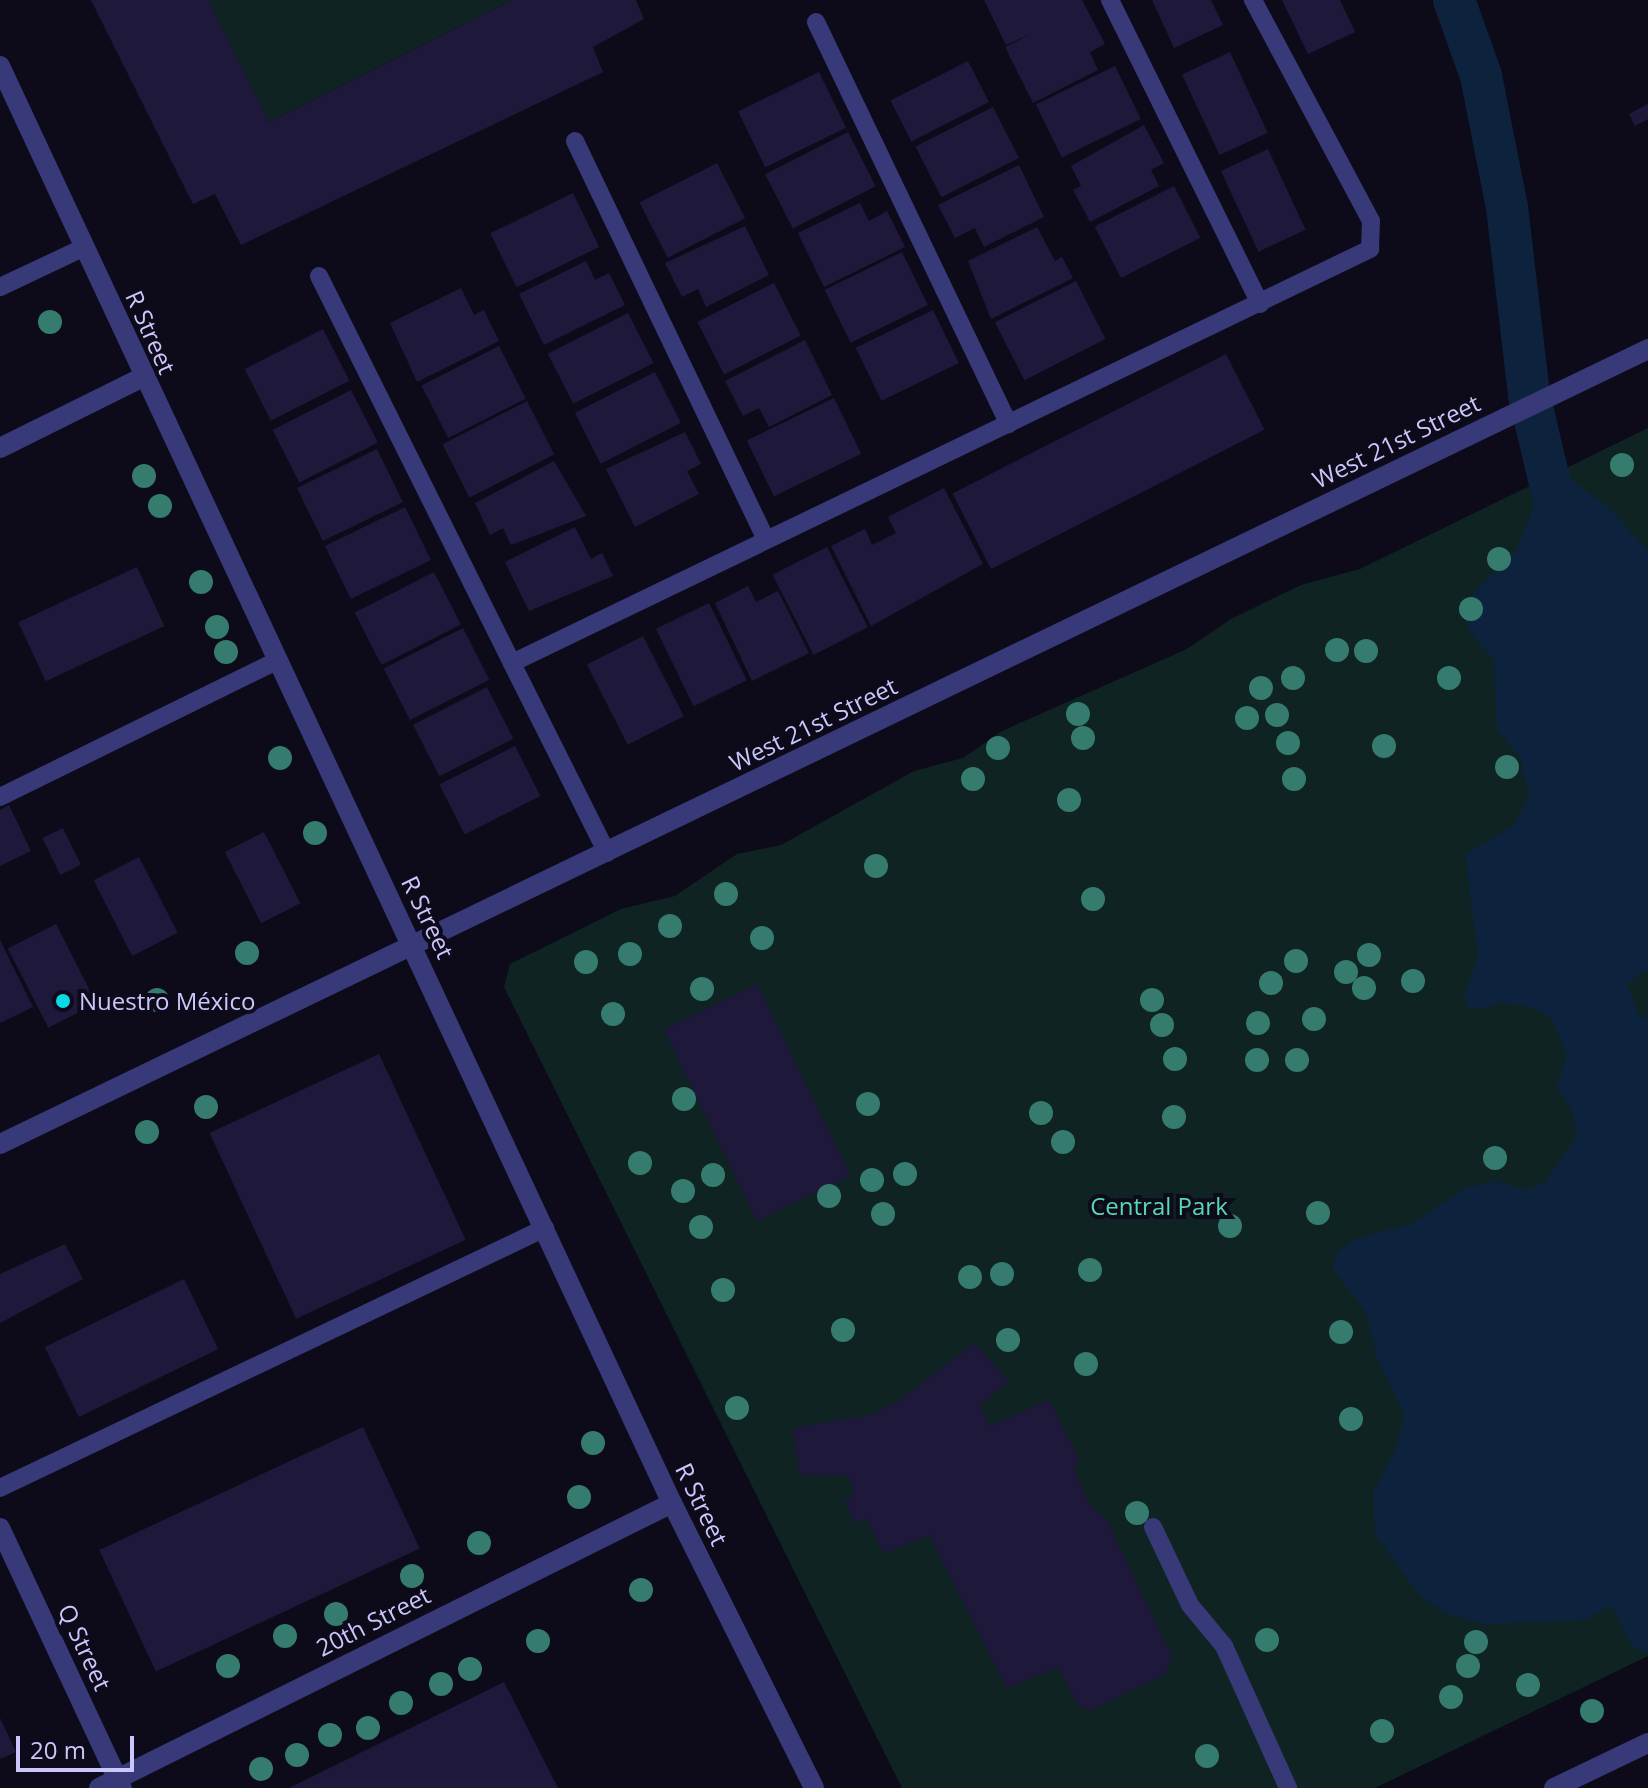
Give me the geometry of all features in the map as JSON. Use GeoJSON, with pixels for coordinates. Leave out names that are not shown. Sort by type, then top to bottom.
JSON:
{"type":"FeatureCollection","features":[{"type":"Feature","properties":{"kind":"street","name":"R Street"},"geometry":{"type":"LineString","coordinates":[[0,66],[274,662],[413,946],[672,1503],[814,1788]]}},
{"type":"Feature","properties":{"kind":"street","name":"West 21st Street"},"geometry":{"type":"LineString","coordinates":[[0,1144],[1648,349]]}},
{"type":"Feature","properties":{"kind":"street"},"geometry":{"type":"LineString","coordinates":[[0,448],[143,377]]}},
{"type":"Feature","properties":{"kind":"street","name":"20th Street"},"geometry":{"type":"LineString","coordinates":[[99,1788],[120,1783],[672,1503]]}},
{"type":"Feature","properties":{"kind":"street","name":"Q Street"},"geometry":{"type":"LineString","coordinates":[[0,1528],[120,1783]]}},
{"type":"Feature","properties":{"kind":"street"},"geometry":{"type":"LineString","coordinates":[[1554,1788],[1648,1743]]}},
{"type":"Feature","properties":{"kind":"lane"},"geometry":{"type":"LineString","coordinates":[[1110,0],[1260,304]]}},
{"type":"Feature","properties":{"kind":"lane"},"geometry":{"type":"LineString","coordinates":[[512,663],[1370,249],[1371,221],[1253,0]]}},
{"type":"Feature","properties":{"kind":"lane"},"geometry":{"type":"LineString","coordinates":[[816,22],[1009,424]]}},
{"type":"Feature","properties":{"kind":"lane"},"geometry":{"type":"LineString","coordinates":[[575,141],[766,539]]}},
{"type":"Feature","properties":{"kind":"lane"},"geometry":{"type":"LineString","coordinates":[[0,287],[85,247]]}},
{"type":"Feature","properties":{"kind":"lane"},"geometry":{"type":"LineString","coordinates":[[319,276],[607,853]]}},
{"type":"Feature","properties":{"kind":"lane"},"geometry":{"type":"LineString","coordinates":[[0,797],[274,662]]}},
{"type":"Feature","properties":{"kind":"lane"},"geometry":{"type":"LineString","coordinates":[[0,1488],[545,1228]]}},
{"type":"Feature","properties":{"kind":"lane"},"geometry":{"type":"LineString","coordinates":[[1153,1527],[1190,1605],[1224,1646],[1288,1788]]}},
{"type":"Feature","properties":{"kind":"green space"},"geometry":{"type":"Polygon","coordinates":[[[208,0],[512,0],[269,122],[208,0]]]}},
{"type":"Feature","properties":{"kind":"green space","name":"Central Park"},"geometry":{"type":"Polygon","coordinates":[[[1648,428],[1648,1656],[1375,1788],[902,1788],[504,987],[510,964],[621,909],[675,896],[737,854],[781,845],[914,771],[963,758],[1002,731],[1187,649],[1231,619],[1301,585],[1360,569],[1648,428]]]}},
{"type":"Feature","properties":{"kind":"water"},"geometry":{"type":"Polygon","coordinates":[[[1562,473],[1607,506],[1648,550],[1648,969],[1627,984],[1640,1018],[1648,1017],[1648,1586],[1585,1620],[1484,1624],[1448,1614],[1419,1595],[1375,1534],[1373,1492],[1396,1449],[1404,1413],[1377,1358],[1366,1313],[1333,1269],[1337,1253],[1354,1239],[1413,1224],[1464,1188],[1495,1181],[1526,1190],[1545,1183],[1577,1136],[1573,1113],[1557,1088],[1567,1055],[1552,1019],[1531,1007],[1506,1003],[1470,1010],[1464,998],[1478,956],[1465,855],[1514,825],[1529,797],[1520,757],[1497,730],[1494,659],[1469,631],[1465,614],[1472,595],[1517,548],[1544,481],[1562,473]]]}},
{"type":"Feature","properties":{"kind":"building"},"geometry":{"type":"Polygon","coordinates":[[[91,0],[208,0],[269,122],[512,0],[636,0],[644,19],[593,47],[603,72],[241,245],[215,194],[193,204],[91,0]]]}},
{"type":"Feature","properties":{"kind":"building"},"geometry":{"type":"Polygon","coordinates":[[[984,0],[1082,0],[1105,44],[1090,52],[1098,70],[1033,103],[1005,47],[1033,33],[1006,45],[984,0]]]}},
{"type":"Feature","properties":{"kind":"building"},"geometry":{"type":"Polygon","coordinates":[[[1152,0],[1211,0],[1223,25],[1174,48],[1152,0]]]}},
{"type":"Feature","properties":{"kind":"building"},"geometry":{"type":"Polygon","coordinates":[[[1282,0],[1340,0],[1355,32],[1308,54],[1282,0]]]}},
{"type":"Feature","properties":{"kind":"building"},"geometry":{"type":"Polygon","coordinates":[[[1230,52],[1268,133],[1220,155],[1182,74],[1230,52]]]}},
{"type":"Feature","properties":{"kind":"building"},"geometry":{"type":"Polygon","coordinates":[[[968,61],[989,102],[911,141],[890,100],[968,61]]]}},
{"type":"Feature","properties":{"kind":"building"},"geometry":{"type":"Polygon","coordinates":[[[1115,66],[1141,119],[1062,158],[1036,105],[1115,66]]]}},
{"type":"Feature","properties":{"kind":"building"},"geometry":{"type":"Polygon","coordinates":[[[819,72],[846,128],[765,167],[738,111],[819,72]]]}},
{"type":"Feature","properties":{"kind":"building"},"geometry":{"type":"Polygon","coordinates":[[[1648,104],[1648,119],[1635,126],[1629,114],[1648,104]]]}},
{"type":"Feature","properties":{"kind":"building"},"geometry":{"type":"Polygon","coordinates":[[[993,107],[1019,158],[941,197],[915,146],[993,107]]]}},
{"type":"Feature","properties":{"kind":"building"},"geometry":{"type":"Polygon","coordinates":[[[1144,125],[1164,163],[1151,170],[1159,186],[1090,222],[1073,190],[1081,186],[1071,166],[1144,125]]]}},
{"type":"Feature","properties":{"kind":"building"},"geometry":{"type":"Polygon","coordinates":[[[848,132],[876,186],[793,229],[765,174],[848,132]]]}},
{"type":"Feature","properties":{"kind":"building"},"geometry":{"type":"Polygon","coordinates":[[[1268,149],[1306,230],[1258,252],[1221,171],[1268,149]]]}},
{"type":"Feature","properties":{"kind":"building"},"geometry":{"type":"Polygon","coordinates":[[[717,163],[745,218],[668,258],[639,202],[717,163]]]}},
{"type":"Feature","properties":{"kind":"building"},"geometry":{"type":"Polygon","coordinates":[[[1019,165],[1044,217],[984,247],[975,228],[955,238],[938,205],[1019,165]]]}},
{"type":"Feature","properties":{"kind":"building"},"geometry":{"type":"Polygon","coordinates":[[[1174,186],[1200,238],[1121,278],[1095,226],[1174,186]]]}},
{"type":"Feature","properties":{"kind":"building"},"geometry":{"type":"Polygon","coordinates":[[[573,193],[599,247],[517,287],[490,233],[573,193]]]}},
{"type":"Feature","properties":{"kind":"building"},"geometry":{"type":"Polygon","coordinates":[[[860,203],[869,221],[887,211],[905,247],[824,287],[798,233],[860,203]]]}},
{"type":"Feature","properties":{"kind":"building"},"geometry":{"type":"Polygon","coordinates":[[[745,226],[769,275],[706,307],[698,289],[682,297],[665,263],[745,226]]]}},
{"type":"Feature","properties":{"kind":"building"},"geometry":{"type":"Polygon","coordinates":[[[1037,227],[1055,261],[1062,257],[1073,278],[991,319],[968,261],[1037,227]]]}},
{"type":"Feature","properties":{"kind":"building"},"geometry":{"type":"Polygon","coordinates":[[[902,252],[928,305],[851,343],[825,290],[902,252]]]}},
{"type":"Feature","properties":{"kind":"building"},"geometry":{"type":"Polygon","coordinates":[[[586,261],[595,280],[609,273],[625,305],[544,345],[519,294],[586,261]]]}},
{"type":"Feature","properties":{"kind":"building"},"geometry":{"type":"Polygon","coordinates":[[[1076,281],[1106,339],[1024,380],[995,322],[1076,281]]]}},
{"type":"Feature","properties":{"kind":"building"},"geometry":{"type":"Polygon","coordinates":[[[774,283],[801,336],[724,375],[697,322],[774,283]]]}},
{"type":"Feature","properties":{"kind":"building"},"geometry":{"type":"Polygon","coordinates":[[[461,288],[474,315],[484,310],[499,341],[417,382],[390,323],[461,288]]]}},
{"type":"Feature","properties":{"kind":"building"},"geometry":{"type":"Polygon","coordinates":[[[933,310],[959,363],[882,401],[856,348],[933,310]]]}},
{"type":"Feature","properties":{"kind":"building"},"geometry":{"type":"Polygon","coordinates":[[[628,313],[653,363],[573,404],[548,354],[628,313]]]}},
{"type":"Feature","properties":{"kind":"building"},"geometry":{"type":"Polygon","coordinates":[[[323,329],[349,381],[271,421],[245,369],[323,329]]]}},
{"type":"Feature","properties":{"kind":"building"},"geometry":{"type":"Polygon","coordinates":[[[805,340],[832,395],[769,427],[759,408],[743,416],[725,381],[805,340]]]}},
{"type":"Feature","properties":{"kind":"building"},"geometry":{"type":"Polygon","coordinates":[[[499,346],[526,399],[448,438],[421,385],[499,346]]]}},
{"type":"Feature","properties":{"kind":"building"},"geometry":{"type":"Polygon","coordinates":[[[1226,354],[1265,430],[991,569],[952,493],[1226,354]]]}},
{"type":"Feature","properties":{"kind":"building"},"geometry":{"type":"Polygon","coordinates":[[[655,372],[681,423],[601,464],[575,413],[655,372]]]}},
{"type":"Feature","properties":{"kind":"building"},"geometry":{"type":"Polygon","coordinates":[[[351,390],[378,443],[299,483],[273,430],[351,390]]]}},
{"type":"Feature","properties":{"kind":"building"},"geometry":{"type":"Polygon","coordinates":[[[834,398],[861,454],[774,496],[747,441],[834,398]]]}},
{"type":"Feature","properties":{"kind":"building"},"geometry":{"type":"Polygon","coordinates":[[[527,401],[554,454],[470,498],[442,444],[527,401]]]}},
{"type":"Feature","properties":{"kind":"building"},"geometry":{"type":"Polygon","coordinates":[[[685,432],[701,464],[687,471],[699,494],[635,527],[606,469],[685,432]]]}},
{"type":"Feature","properties":{"kind":"building"},"geometry":{"type":"Polygon","coordinates":[[[377,449],[403,502],[323,541],[297,488],[377,449]]]}},
{"type":"Feature","properties":{"kind":"building"},"geometry":{"type":"Polygon","coordinates":[[[554,461],[586,516],[511,545],[503,528],[490,535],[475,503],[554,461]]]}},
{"type":"Feature","properties":{"kind":"building"},"geometry":{"type":"Polygon","coordinates":[[[944,488],[983,564],[871,626],[831,546],[865,529],[872,545],[896,533],[888,517],[944,488]]]}},
{"type":"Feature","properties":{"kind":"building"},"geometry":{"type":"Polygon","coordinates":[[[405,507],[431,560],[351,599],[325,546],[405,507]]]}},
{"type":"Feature","properties":{"kind":"building"},"geometry":{"type":"Polygon","coordinates":[[[575,527],[591,559],[602,553],[613,576],[529,611],[505,562],[575,527]]]}},
{"type":"Feature","properties":{"kind":"building"},"geometry":{"type":"Polygon","coordinates":[[[827,547],[868,627],[814,655],[773,575],[827,547]]]}},
{"type":"Feature","properties":{"kind":"building"},"geometry":{"type":"Polygon","coordinates":[[[137,567],[164,626],[46,681],[18,622],[137,567]]]}},
{"type":"Feature","properties":{"kind":"building"},"geometry":{"type":"Polygon","coordinates":[[[434,572],[461,625],[381,665],[355,612],[434,572]]]}},
{"type":"Feature","properties":{"kind":"building"},"geometry":{"type":"Polygon","coordinates":[[[748,586],[756,602],[778,591],[809,653],[752,681],[715,603],[748,586]]]}},
{"type":"Feature","properties":{"kind":"building"},"geometry":{"type":"Polygon","coordinates":[[[709,603],[747,680],[694,706],[656,629],[709,603]]]}},
{"type":"Feature","properties":{"kind":"building"},"geometry":{"type":"Polygon","coordinates":[[[463,628],[489,680],[410,720],[384,668],[463,628]]]}},
{"type":"Feature","properties":{"kind":"building"},"geometry":{"type":"Polygon","coordinates":[[[643,636],[684,716],[628,745],[587,665],[643,636]]]}},
{"type":"Feature","properties":{"kind":"building"},"geometry":{"type":"Polygon","coordinates":[[[487,687],[513,739],[439,776],[413,725],[487,687]]]}},
{"type":"Feature","properties":{"kind":"building"},"geometry":{"type":"Polygon","coordinates":[[[515,746],[540,796],[465,834],[439,785],[515,746]]]}},
{"type":"Feature","properties":{"kind":"building"},"geometry":{"type":"Polygon","coordinates":[[[9,805],[31,851],[0,866],[0,810],[9,805]]]}},
{"type":"Feature","properties":{"kind":"building"},"geometry":{"type":"Polygon","coordinates":[[[63,828],[81,865],[60,875],[42,838],[63,828]]]}},
{"type":"Feature","properties":{"kind":"building"},"geometry":{"type":"Polygon","coordinates":[[[264,832],[300,903],[261,923],[225,852],[264,832]]]}},
{"type":"Feature","properties":{"kind":"building"},"geometry":{"type":"Polygon","coordinates":[[[139,857],[178,933],[132,956],[94,880],[139,857]]]}},
{"type":"Feature","properties":{"kind":"building"},"geometry":{"type":"Polygon","coordinates":[[[56,924],[96,1003],[48,1028],[8,949],[56,924]]]}},
{"type":"Feature","properties":{"kind":"building"},"geometry":{"type":"Polygon","coordinates":[[[0,940],[33,1007],[0,1023],[0,940]]]}},
{"type":"Feature","properties":{"kind":"building"},"geometry":{"type":"Polygon","coordinates":[[[757,984],[850,1175],[757,1221],[664,1030],[757,984]]]}},
{"type":"Feature","properties":{"kind":"building"},"geometry":{"type":"Polygon","coordinates":[[[379,1054],[466,1240],[296,1319],[210,1133],[379,1054]]]}},
{"type":"Feature","properties":{"kind":"building"},"geometry":{"type":"Polygon","coordinates":[[[65,1244],[83,1279],[0,1323],[0,1274],[65,1244]]]}},
{"type":"Feature","properties":{"kind":"building"},"geometry":{"type":"Polygon","coordinates":[[[184,1279],[218,1349],[79,1417],[45,1347],[184,1279]]]}},
{"type":"Feature","properties":{"kind":"building"},"geometry":{"type":"Polygon","coordinates":[[[974,1343],[1009,1381],[980,1406],[990,1426],[1049,1400],[1080,1461],[1074,1471],[1093,1510],[1105,1516],[1172,1657],[1166,1674],[1091,1710],[1078,1706],[1058,1667],[1007,1689],[929,1535],[884,1554],[866,1519],[855,1523],[844,1501],[854,1496],[848,1476],[800,1475],[792,1428],[870,1415],[899,1401],[974,1343]]]}},
{"type":"Feature","properties":{"kind":"building"},"geometry":{"type":"Polygon","coordinates":[[[363,1427],[420,1548],[156,1671],[99,1550],[363,1427]]]}},
{"type":"Feature","properties":{"kind":"building"},"geometry":{"type":"Polygon","coordinates":[[[504,1682],[558,1788],[289,1788],[504,1682]]]}},
{"type":"Feature","properties":{"kind":"building"},"geometry":{"type":"Polygon","coordinates":[[[0,1718],[16,1752],[0,1759],[0,1718]]]}},
{"type":"Feature","properties":{"kind":"waterway"},"geometry":{"type":"LineString","coordinates":[[1454,0],[1481,76],[1507,207],[1529,395],[1562,534]]}},
{"type":"Feature","properties":{"kind":"waterway"},"geometry":{"type":"LineString","coordinates":[[1625,1541],[1630,1596],[1648,1631]]}},
{"type":"Feature","properties":{"kind":"place","name":"Nuestro México"},"geometry":{"type":"Point","coordinates":[63,1001]}}]}
